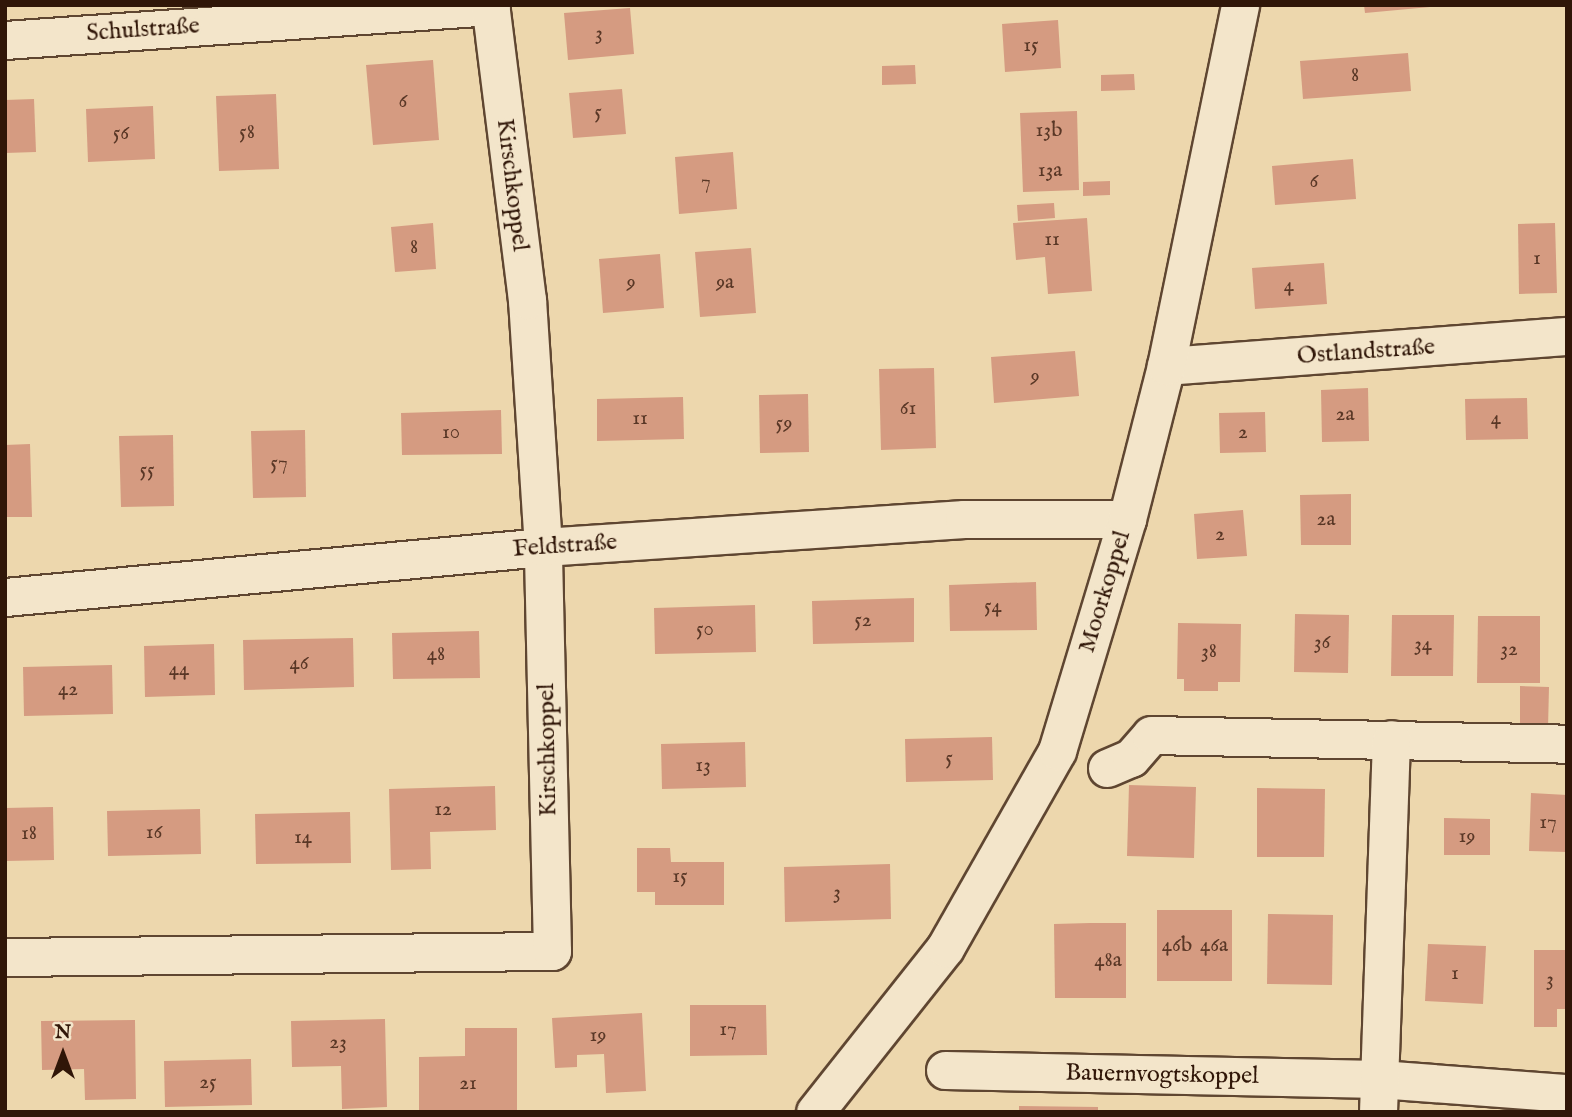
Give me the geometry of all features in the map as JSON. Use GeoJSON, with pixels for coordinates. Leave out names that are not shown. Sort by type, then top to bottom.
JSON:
{"type":"FeatureCollection","features":[{"type":"Feature","properties":{"kind":"street","name":"Moorkoppel"},"geometry":{"type":"LineString","coordinates":[[815,1112],[945,948],[1057,751],[1127,519],[1166,366],[1240,5]]}},
{"type":"Feature","properties":{"kind":"street","name":"Schulstraße"},"geometry":{"type":"LineString","coordinates":[[5,40],[490,6]]}},
{"type":"Feature","properties":{"kind":"street","name":"Kirschkoppel"},"geometry":{"type":"LineString","coordinates":[[5,957],[552,951],[543,547],[527,300],[490,6]]}},
{"type":"Feature","properties":{"kind":"street","name":"Ostlandstraße"},"geometry":{"type":"LineString","coordinates":[[1166,366],[1567,336]]}},
{"type":"Feature","properties":{"kind":"street","name":"Feldstraße"},"geometry":{"type":"LineString","coordinates":[[5,597],[543,547],[964,519],[1127,519]]}},
{"type":"Feature","properties":{"kind":"street"},"geometry":{"type":"LineString","coordinates":[[1107,768],[1131,758],[1151,735],[1567,744]]}},
{"type":"Feature","properties":{"kind":"street"},"geometry":{"type":"LineString","coordinates":[[1379,1095],[1391,739]]}},
{"type":"Feature","properties":{"kind":"street","name":"Bauernvogtskoppel"},"geometry":{"type":"LineString","coordinates":[[945,1070],[1379,1095],[1567,1093]]}},
{"type":"Feature","properties":{"kind":"building"},"geometry":{"type":"Polygon","coordinates":[[[1364,5],[1430,5],[1430,7],[1365,13],[1364,5]]]}},
{"type":"Feature","properties":{"kind":"building"},"geometry":{"type":"Polygon","coordinates":[[[630,8],[634,54],[568,60],[564,13],[630,8]]]}},
{"type":"Feature","properties":{"kind":"building"},"geometry":{"type":"Polygon","coordinates":[[[1058,20],[1061,68],[1005,72],[1002,24],[1058,20]]]}},
{"type":"Feature","properties":{"kind":"building"},"geometry":{"type":"Polygon","coordinates":[[[1408,53],[1411,91],[1303,99],[1300,61],[1408,53]]]}},
{"type":"Feature","properties":{"kind":"building"},"geometry":{"type":"Polygon","coordinates":[[[433,60],[439,140],[373,145],[366,65],[433,60]]]}},
{"type":"Feature","properties":{"kind":"building"},"geometry":{"type":"Polygon","coordinates":[[[915,65],[916,84],[882,85],[882,66],[915,65]]]}},
{"type":"Feature","properties":{"kind":"building"},"geometry":{"type":"Polygon","coordinates":[[[1134,74],[1135,90],[1101,91],[1101,75],[1134,74]]]}},
{"type":"Feature","properties":{"kind":"building"},"geometry":{"type":"Polygon","coordinates":[[[622,89],[626,134],[573,138],[569,93],[622,89]]]}},
{"type":"Feature","properties":{"kind":"building"},"geometry":{"type":"Polygon","coordinates":[[[276,94],[279,169],[219,171],[216,96],[276,94]]]}},
{"type":"Feature","properties":{"kind":"building"},"geometry":{"type":"Polygon","coordinates":[[[34,99],[36,152],[5,153],[5,100],[34,99]]]}},
{"type":"Feature","properties":{"kind":"building"},"geometry":{"type":"Polygon","coordinates":[[[153,106],[155,159],[88,162],[86,109],[153,106]]]}},
{"type":"Feature","properties":{"kind":"building"},"geometry":{"type":"Polygon","coordinates":[[[1077,111],[1079,190],[1023,192],[1020,113],[1077,111]]]}},
{"type":"Feature","properties":{"kind":"building"},"geometry":{"type":"Polygon","coordinates":[[[733,152],[737,209],[679,214],[675,157],[733,152]]]}},
{"type":"Feature","properties":{"kind":"building"},"geometry":{"type":"Polygon","coordinates":[[[1353,159],[1356,199],[1275,205],[1272,166],[1353,159]]]}},
{"type":"Feature","properties":{"kind":"building"},"geometry":{"type":"Polygon","coordinates":[[[1110,181],[1110,195],[1083,196],[1083,182],[1110,181]]]}},
{"type":"Feature","properties":{"kind":"building"},"geometry":{"type":"Polygon","coordinates":[[[1054,203],[1055,218],[1018,221],[1017,205],[1054,203]]]}},
{"type":"Feature","properties":{"kind":"building"},"geometry":{"type":"Polygon","coordinates":[[[1087,218],[1092,291],[1048,294],[1045,257],[1016,260],[1013,223],[1087,218]]]}},
{"type":"Feature","properties":{"kind":"building"},"geometry":{"type":"Polygon","coordinates":[[[433,223],[436,269],[395,272],[391,227],[433,223]]]}},
{"type":"Feature","properties":{"kind":"building"},"geometry":{"type":"Polygon","coordinates":[[[1555,223],[1557,293],[1519,294],[1518,224],[1555,223]]]}},
{"type":"Feature","properties":{"kind":"building"},"geometry":{"type":"Polygon","coordinates":[[[751,248],[756,313],[700,317],[695,252],[751,248]]]}},
{"type":"Feature","properties":{"kind":"building"},"geometry":{"type":"Polygon","coordinates":[[[660,254],[664,308],[603,313],[599,259],[660,254]]]}},
{"type":"Feature","properties":{"kind":"building"},"geometry":{"type":"Polygon","coordinates":[[[1324,263],[1327,304],[1255,309],[1252,268],[1324,263]]]}},
{"type":"Feature","properties":{"kind":"building"},"geometry":{"type":"Polygon","coordinates":[[[1075,351],[1079,396],[994,403],[991,357],[1075,351]]]}},
{"type":"Feature","properties":{"kind":"building"},"geometry":{"type":"Polygon","coordinates":[[[934,368],[936,448],[881,450],[879,369],[934,368]]]}},
{"type":"Feature","properties":{"kind":"building"},"geometry":{"type":"Polygon","coordinates":[[[1368,388],[1369,441],[1322,442],[1321,390],[1368,388]]]}},
{"type":"Feature","properties":{"kind":"building"},"geometry":{"type":"Polygon","coordinates":[[[808,394],[809,452],[760,453],[759,395],[808,394]]]}},
{"type":"Feature","properties":{"kind":"building"},"geometry":{"type":"Polygon","coordinates":[[[683,397],[684,439],[597,441],[597,399],[683,397]]]}},
{"type":"Feature","properties":{"kind":"building"},"geometry":{"type":"Polygon","coordinates":[[[1527,398],[1528,439],[1466,440],[1465,399],[1527,398]]]}},
{"type":"Feature","properties":{"kind":"building"},"geometry":{"type":"Polygon","coordinates":[[[501,410],[502,454],[402,455],[401,413],[501,410]]]}},
{"type":"Feature","properties":{"kind":"building"},"geometry":{"type":"Polygon","coordinates":[[[1265,412],[1266,452],[1220,453],[1219,413],[1265,412]]]}},
{"type":"Feature","properties":{"kind":"building"},"geometry":{"type":"Polygon","coordinates":[[[305,430],[306,497],[253,498],[251,431],[305,430]]]}},
{"type":"Feature","properties":{"kind":"building"},"geometry":{"type":"Polygon","coordinates":[[[173,435],[174,506],[121,507],[119,436],[173,435]]]}},
{"type":"Feature","properties":{"kind":"building"},"geometry":{"type":"Polygon","coordinates":[[[30,444],[32,517],[5,517],[5,445],[30,444]]]}},
{"type":"Feature","properties":{"kind":"building"},"geometry":{"type":"Polygon","coordinates":[[[1351,494],[1351,545],[1301,545],[1300,495],[1351,494]]]}},
{"type":"Feature","properties":{"kind":"building"},"geometry":{"type":"Polygon","coordinates":[[[1243,510],[1247,556],[1197,559],[1194,514],[1243,510]]]}},
{"type":"Feature","properties":{"kind":"building"},"geometry":{"type":"Polygon","coordinates":[[[1036,582],[1037,630],[950,631],[949,585],[1036,582]]]}},
{"type":"Feature","properties":{"kind":"building"},"geometry":{"type":"Polygon","coordinates":[[[914,598],[914,642],[813,644],[812,601],[914,598]]]}},
{"type":"Feature","properties":{"kind":"building"},"geometry":{"type":"Polygon","coordinates":[[[755,605],[756,652],[655,654],[654,608],[755,605]]]}},
{"type":"Feature","properties":{"kind":"building"},"geometry":{"type":"Polygon","coordinates":[[[1295,614],[1349,615],[1348,673],[1294,672],[1295,614]]]}},
{"type":"Feature","properties":{"kind":"building"},"geometry":{"type":"Polygon","coordinates":[[[1392,615],[1454,615],[1453,676],[1391,676],[1392,615]]]}},
{"type":"Feature","properties":{"kind":"building"},"geometry":{"type":"Polygon","coordinates":[[[1478,616],[1540,616],[1540,683],[1477,683],[1478,616]]]}},
{"type":"Feature","properties":{"kind":"building"},"geometry":{"type":"Polygon","coordinates":[[[1178,623],[1241,624],[1240,682],[1218,682],[1218,691],[1184,691],[1184,679],[1177,679],[1178,623]]]}},
{"type":"Feature","properties":{"kind":"building"},"geometry":{"type":"Polygon","coordinates":[[[479,631],[480,678],[393,679],[392,633],[479,631]]]}},
{"type":"Feature","properties":{"kind":"building"},"geometry":{"type":"Polygon","coordinates":[[[353,638],[354,687],[244,690],[243,640],[353,638]]]}},
{"type":"Feature","properties":{"kind":"building"},"geometry":{"type":"Polygon","coordinates":[[[214,644],[215,695],[145,697],[144,646],[214,644]]]}},
{"type":"Feature","properties":{"kind":"building"},"geometry":{"type":"Polygon","coordinates":[[[112,665],[113,714],[24,716],[23,667],[112,665]]]}},
{"type":"Feature","properties":{"kind":"building"},"geometry":{"type":"Polygon","coordinates":[[[1520,686],[1549,687],[1548,728],[1520,728],[1520,686]]]}},
{"type":"Feature","properties":{"kind":"building"},"geometry":{"type":"Polygon","coordinates":[[[992,737],[993,780],[906,782],[905,739],[992,737]]]}},
{"type":"Feature","properties":{"kind":"building"},"geometry":{"type":"Polygon","coordinates":[[[745,742],[746,787],[662,789],[661,744],[745,742]]]}},
{"type":"Feature","properties":{"kind":"building"},"geometry":{"type":"Polygon","coordinates":[[[1129,785],[1196,787],[1194,858],[1127,856],[1129,785]]]}},
{"type":"Feature","properties":{"kind":"building"},"geometry":{"type":"Polygon","coordinates":[[[495,786],[496,830],[430,832],[431,869],[391,870],[389,789],[495,786]]]}},
{"type":"Feature","properties":{"kind":"building"},"geometry":{"type":"Polygon","coordinates":[[[1257,788],[1325,789],[1324,857],[1257,857],[1257,788]]]}},
{"type":"Feature","properties":{"kind":"building"},"geometry":{"type":"Polygon","coordinates":[[[1531,793],[1567,795],[1567,852],[1529,851],[1531,793]]]}},
{"type":"Feature","properties":{"kind":"building"},"geometry":{"type":"Polygon","coordinates":[[[53,807],[54,860],[5,861],[5,808],[53,807]]]}},
{"type":"Feature","properties":{"kind":"building"},"geometry":{"type":"Polygon","coordinates":[[[200,809],[201,854],[108,856],[107,811],[200,809]]]}},
{"type":"Feature","properties":{"kind":"building"},"geometry":{"type":"Polygon","coordinates":[[[350,812],[351,863],[256,864],[255,814],[350,812]]]}},
{"type":"Feature","properties":{"kind":"building"},"geometry":{"type":"Polygon","coordinates":[[[1444,818],[1490,819],[1490,855],[1444,855],[1444,818]]]}},
{"type":"Feature","properties":{"kind":"building"},"geometry":{"type":"Polygon","coordinates":[[[637,848],[670,848],[671,862],[724,862],[724,905],[655,905],[655,892],[637,892],[637,848]]]}},
{"type":"Feature","properties":{"kind":"building"},"geometry":{"type":"Polygon","coordinates":[[[890,864],[891,919],[785,922],[784,867],[890,864]]]}},
{"type":"Feature","properties":{"kind":"building"},"geometry":{"type":"Polygon","coordinates":[[[1157,910],[1232,910],[1232,981],[1157,981],[1157,910]]]}},
{"type":"Feature","properties":{"kind":"building"},"geometry":{"type":"Polygon","coordinates":[[[1268,914],[1333,915],[1332,985],[1267,984],[1268,914]]]}},
{"type":"Feature","properties":{"kind":"building"},"geometry":{"type":"Polygon","coordinates":[[[1126,923],[1126,998],[1055,998],[1054,924],[1126,923]]]}},
{"type":"Feature","properties":{"kind":"building"},"geometry":{"type":"Polygon","coordinates":[[[1428,944],[1486,946],[1483,1004],[1425,1001],[1428,944]]]}},
{"type":"Feature","properties":{"kind":"building"},"geometry":{"type":"Polygon","coordinates":[[[1534,950],[1567,950],[1567,1009],[1557,1009],[1557,1027],[1534,1027],[1534,950]]]}},
{"type":"Feature","properties":{"kind":"building"},"geometry":{"type":"Polygon","coordinates":[[[690,1005],[766,1005],[767,1055],[690,1056],[690,1005]]]}},
{"type":"Feature","properties":{"kind":"building"},"geometry":{"type":"Polygon","coordinates":[[[642,1013],[646,1091],[606,1093],[604,1054],[577,1055],[577,1067],[555,1068],[552,1018],[642,1013]]]}},
{"type":"Feature","properties":{"kind":"building"},"geometry":{"type":"Polygon","coordinates":[[[385,1019],[387,1107],[342,1109],[341,1066],[292,1067],[291,1021],[385,1019]]]}},
{"type":"Feature","properties":{"kind":"building"},"geometry":{"type":"Polygon","coordinates":[[[135,1020],[136,1099],[85,1100],[84,1069],[42,1070],[41,1021],[135,1020]]]}},
{"type":"Feature","properties":{"kind":"building"},"geometry":{"type":"Polygon","coordinates":[[[465,1028],[517,1028],[517,1112],[419,1112],[419,1057],[465,1056],[465,1028]]]}},
{"type":"Feature","properties":{"kind":"building"},"geometry":{"type":"Polygon","coordinates":[[[251,1059],[252,1105],[165,1107],[164,1061],[251,1059]]]}},
{"type":"Feature","properties":{"kind":"building"},"geometry":{"type":"Polygon","coordinates":[[[1019,1106],[1098,1107],[1098,1112],[1019,1112],[1019,1106]]]}}]}
